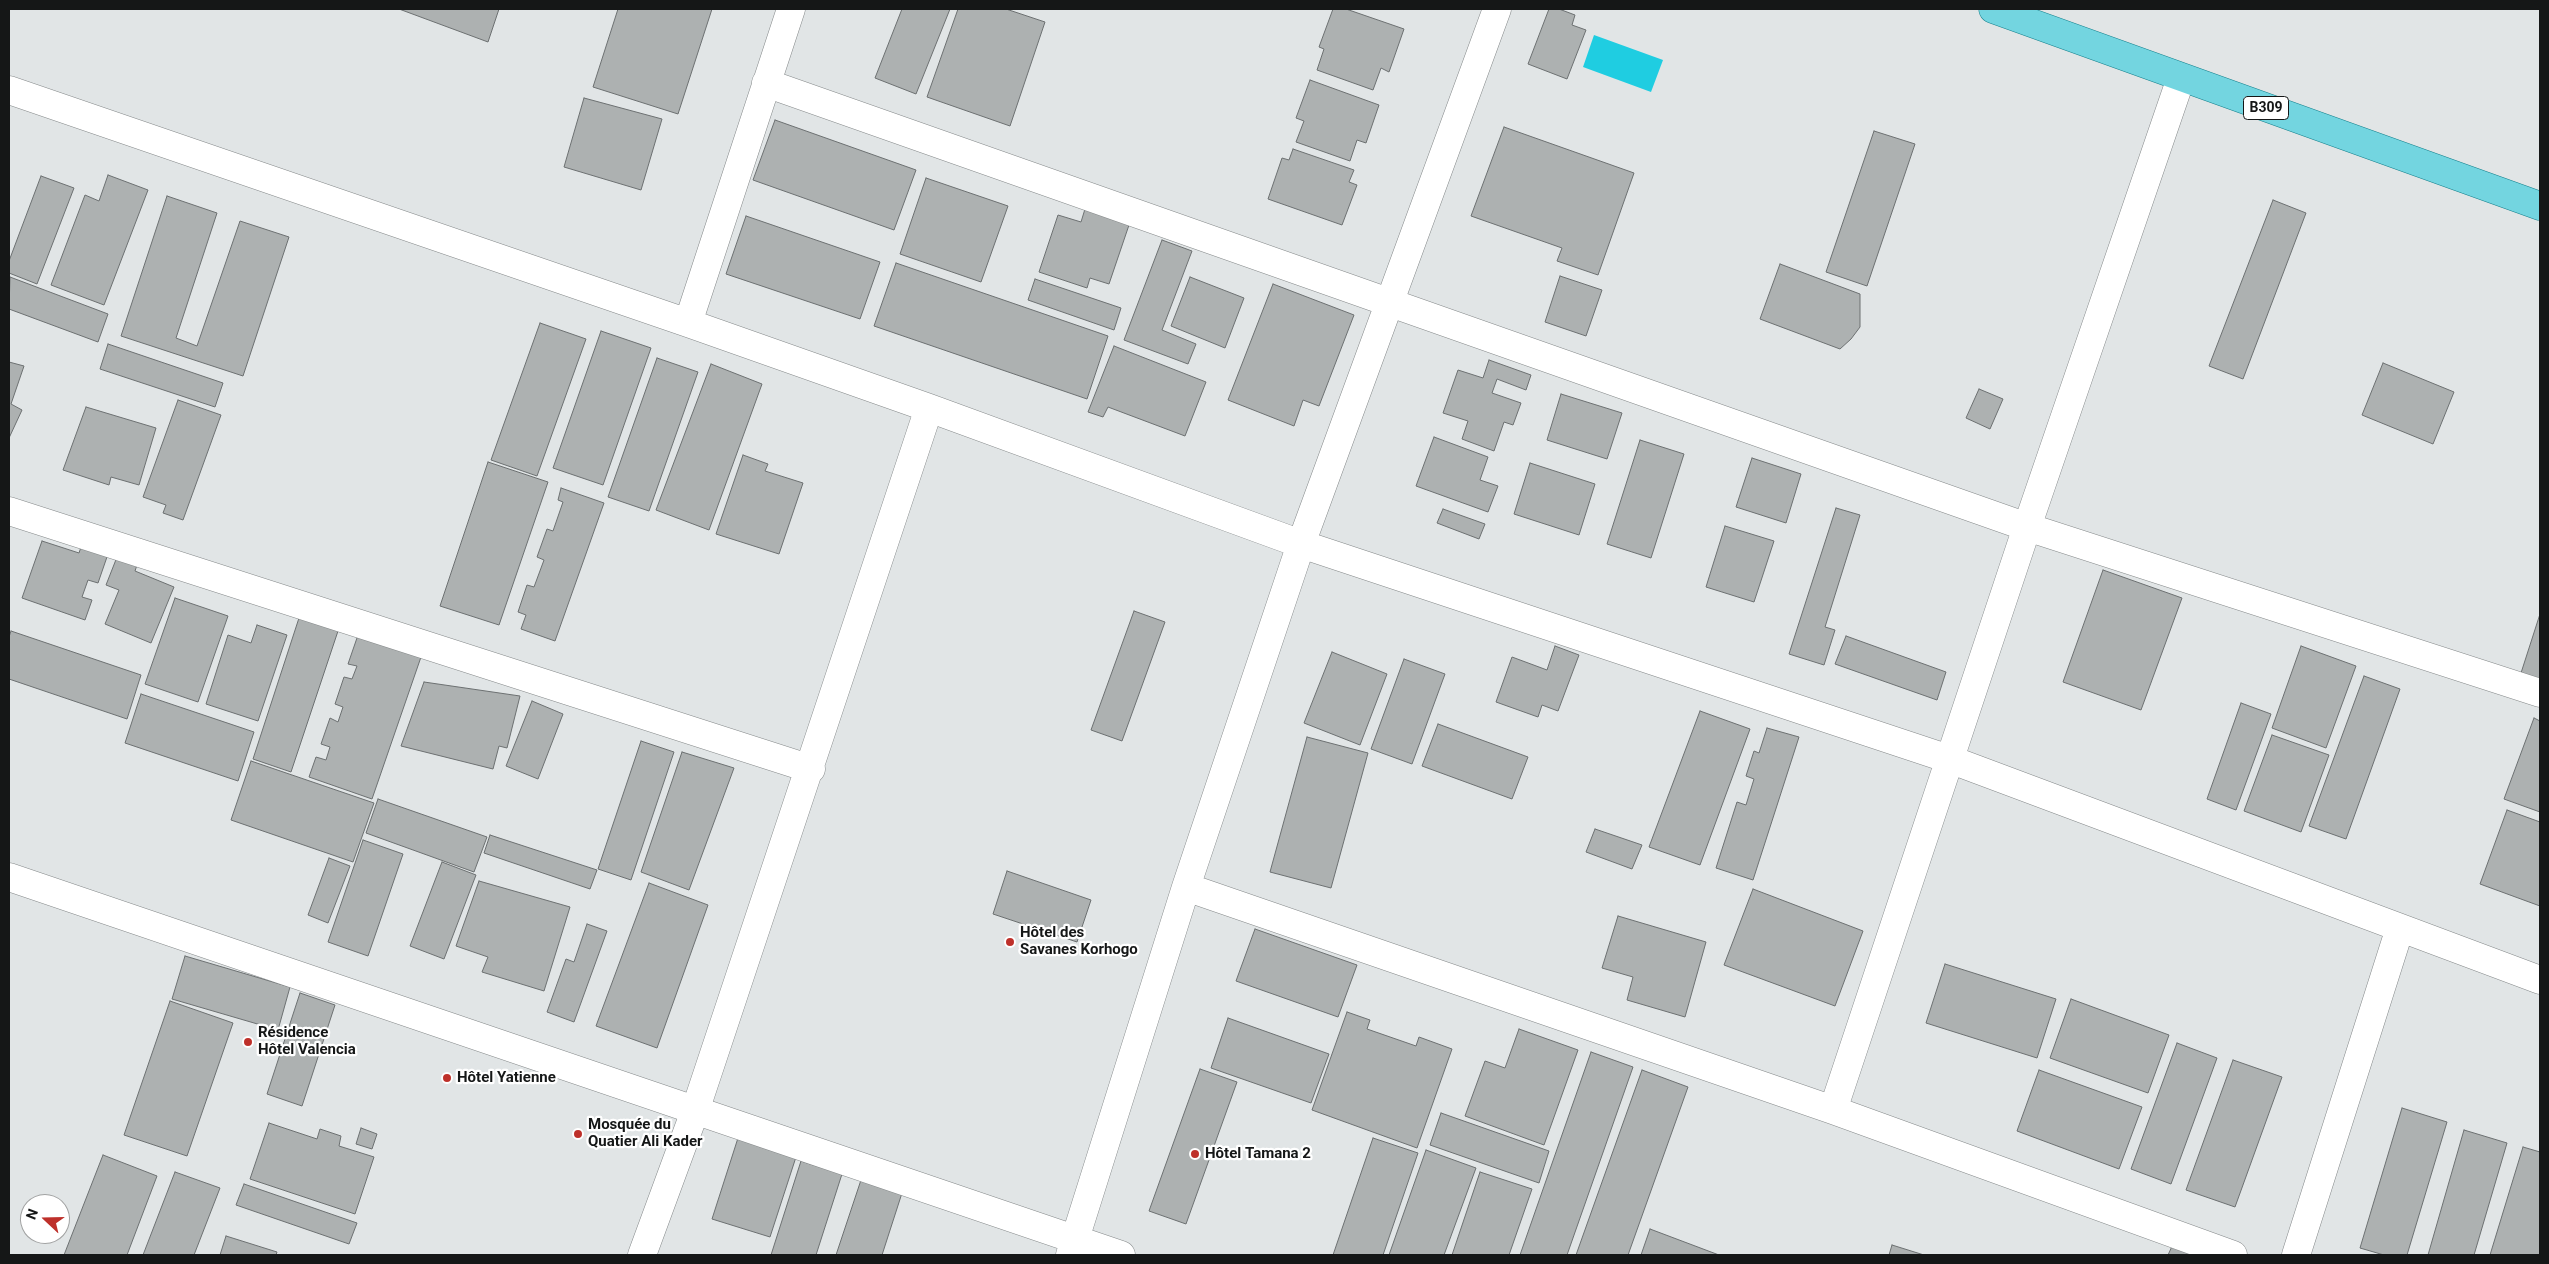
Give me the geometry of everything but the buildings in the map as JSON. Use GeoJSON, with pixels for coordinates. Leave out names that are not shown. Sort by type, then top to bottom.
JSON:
{"type":"FeatureCollection","features":[{"type":"Feature","properties":{"kind":"main road","name":"B309"},"geometry":{"type":"LineString","coordinates":[[1993,9],[2540,206]]}},
{"type":"Feature","properties":{"kind":"street"},"geometry":{"type":"LineString","coordinates":[[688,324],[791,9]]}},
{"type":"Feature","properties":{"kind":"street"},"geometry":{"type":"LineString","coordinates":[[1072,1248],[1186,887],[1301,544],[1497,9]]}},
{"type":"Feature","properties":{"kind":"street"},"geometry":{"type":"LineString","coordinates":[[1833,1110],[2027,527],[2181,78]]}},
{"type":"Feature","properties":{"kind":"street"},"geometry":{"type":"LineString","coordinates":[[766,83],[2027,527],[2540,692]]}},
{"type":"Feature","properties":{"kind":"street"},"geometry":{"type":"LineString","coordinates":[[9,90],[929,408],[1301,544],[1949,759],[2540,980]]}},
{"type":"Feature","properties":{"kind":"street"},"geometry":{"type":"LineString","coordinates":[[642,1255],[695,1111],[929,408]]}},
{"type":"Feature","properties":{"kind":"street"},"geometry":{"type":"LineString","coordinates":[[9,511],[810,769]]}},
{"type":"Feature","properties":{"kind":"street"},"geometry":{"type":"LineString","coordinates":[[9,877],[695,1111],[1072,1248],[1121,1255]]}},
{"type":"Feature","properties":{"kind":"street"},"geometry":{"type":"LineString","coordinates":[[1186,887],[1833,1110],[2233,1255]]}},
{"type":"Feature","properties":{"kind":"street"},"geometry":{"type":"LineString","coordinates":[[2296,1255],[2400,928]]}},
{"type":"Feature","properties":{"kind":"water"},"geometry":{"type":"Polygon","coordinates":[[[1594,35],[1663,60],[1651,92],[1583,67],[1594,35]]]}},
{"type":"Feature","properties":{"kind":"place","name":"Hôtel des Savanes Korhogo"},"geometry":{"type":"Point","coordinates":[1010,942]}},
{"type":"Feature","properties":{"kind":"place","name":"Résidence Hôtel Valencia"},"geometry":{"type":"Point","coordinates":[248,1042]}},
{"type":"Feature","properties":{"kind":"place","name":"Hôtel Yatienne"},"geometry":{"type":"Point","coordinates":[447,1078]}},
{"type":"Feature","properties":{"kind":"place","name":"Mosquée du Quatier Ali Kader"},"geometry":{"type":"Point","coordinates":[578,1134]}},
{"type":"Feature","properties":{"kind":"place","name":"Hôtel Tamana 2"},"geometry":{"type":"Point","coordinates":[1195,1154]}}]}
